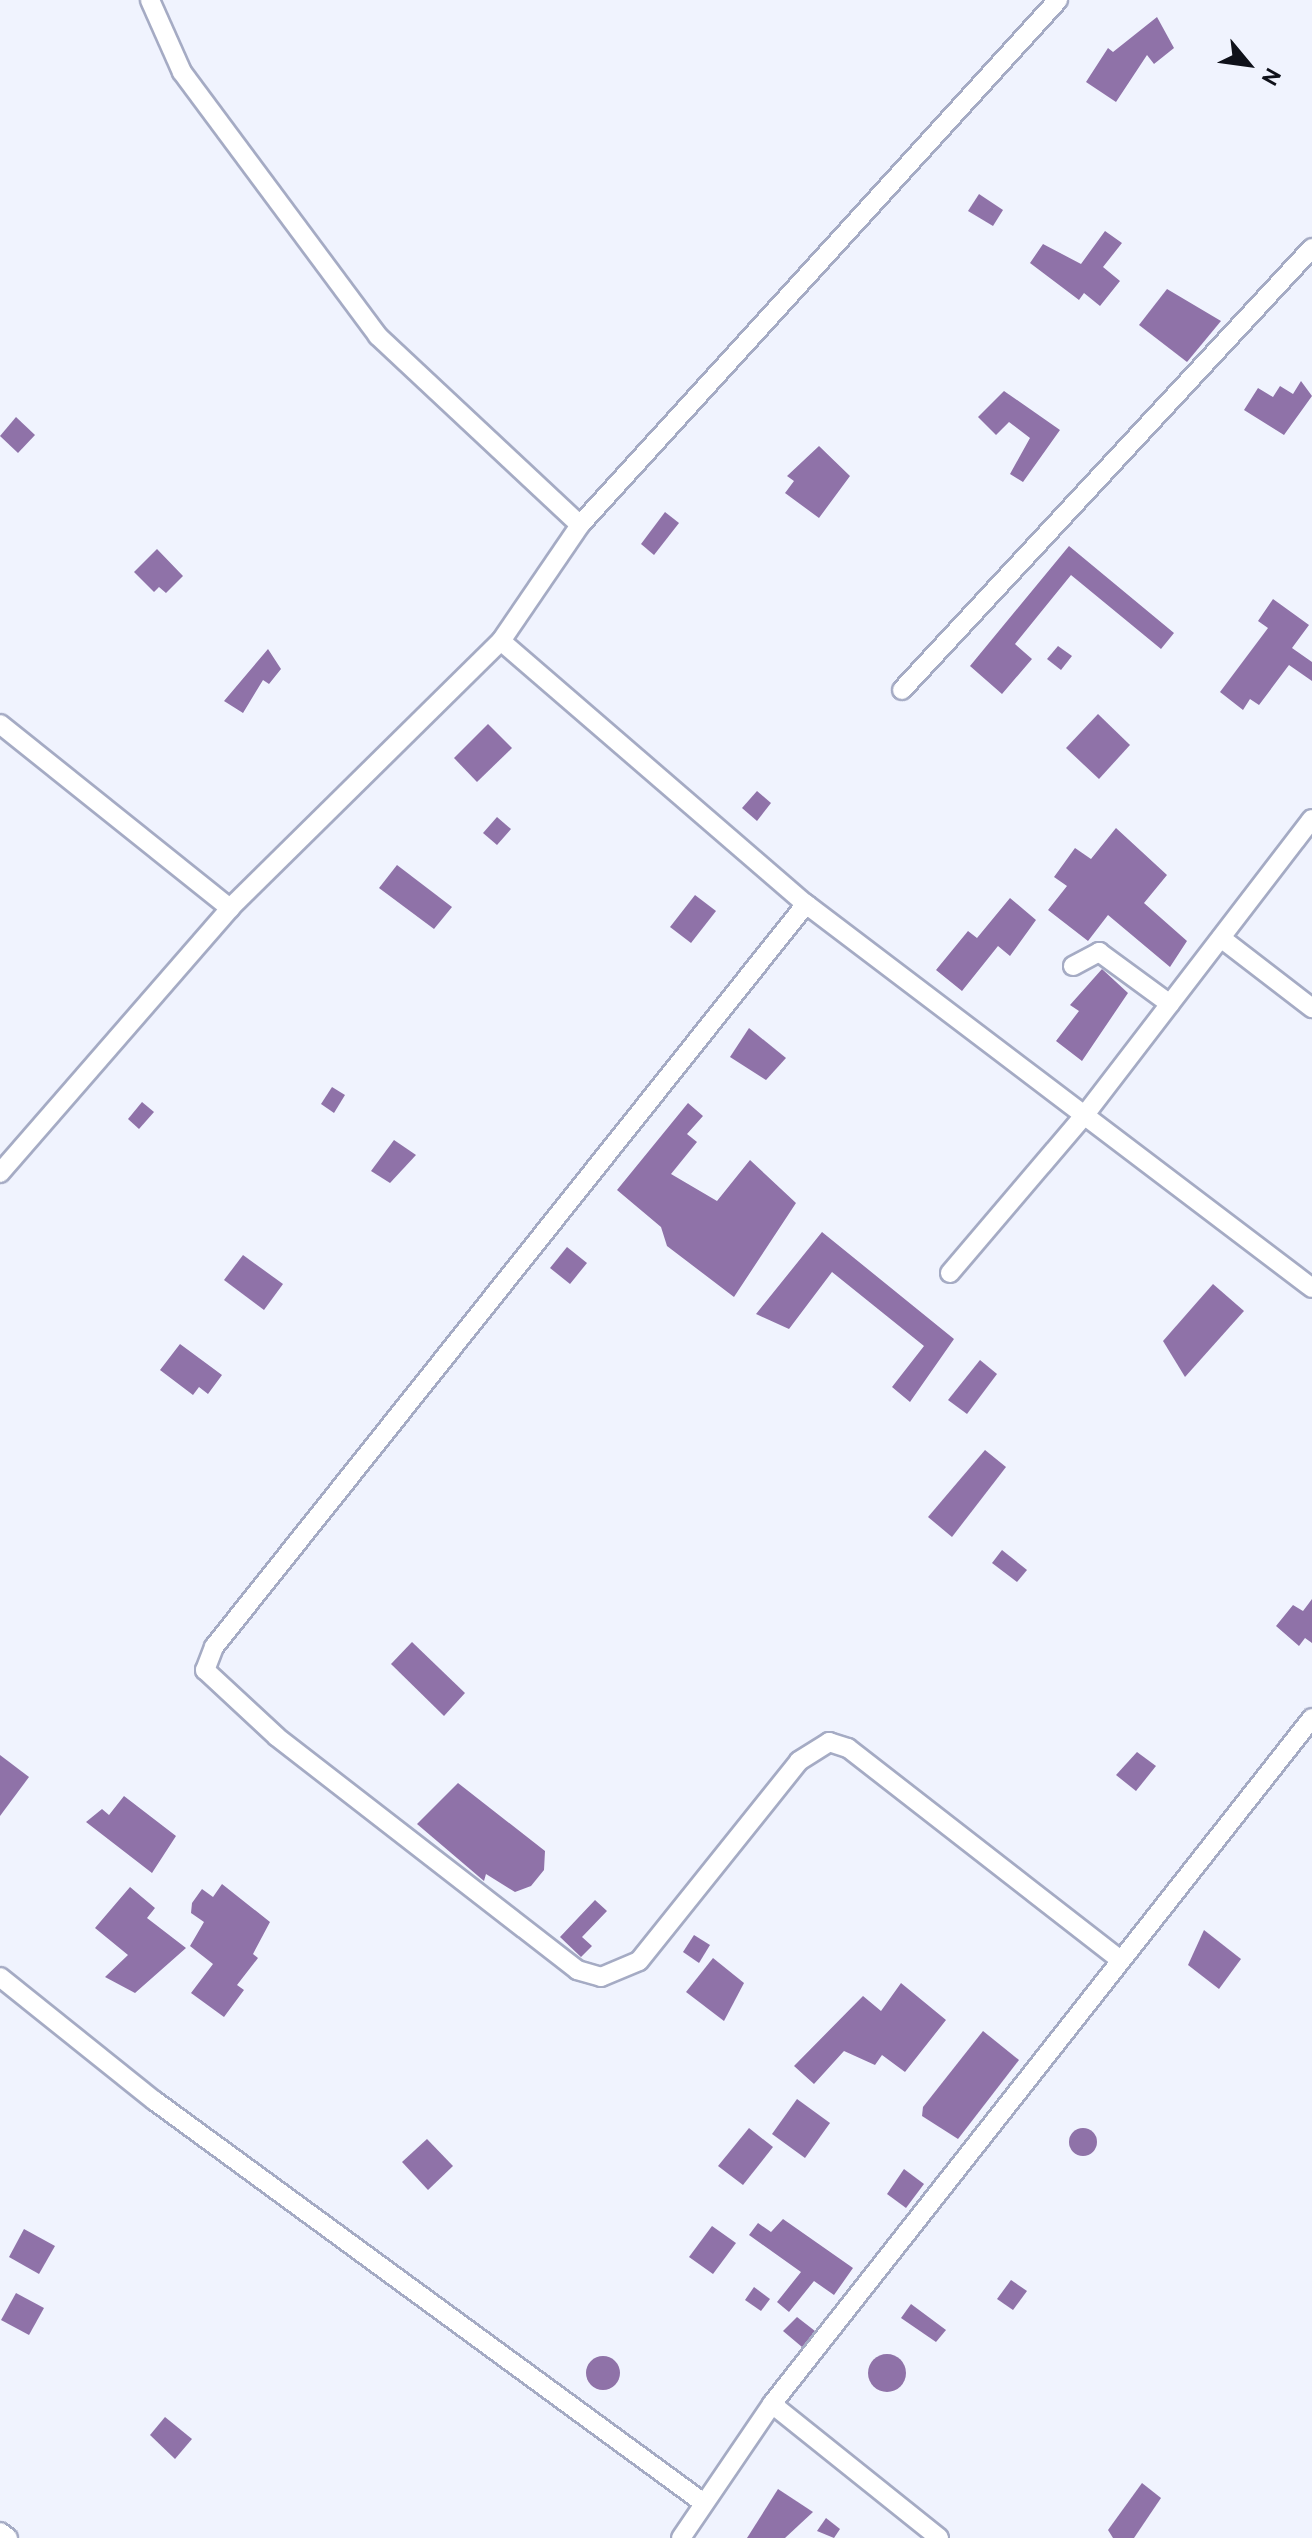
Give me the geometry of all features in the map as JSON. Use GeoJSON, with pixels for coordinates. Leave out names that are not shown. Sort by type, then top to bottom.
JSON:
{"type":"FeatureCollection","features":[{"type":"Feature","properties":{"kind":"street"},"geometry":{"type":"LineString","coordinates":[[150,0],[182,72],[378,336],[580,525]]}},
{"type":"Feature","properties":{"kind":"street"},"geometry":{"type":"LineString","coordinates":[[0,1173],[230,908],[501,641],[580,525],[1058,0]]}},
{"type":"Feature","properties":{"kind":"street"},"geometry":{"type":"LineString","coordinates":[[902,690],[1312,248]]}},
{"type":"Feature","properties":{"kind":"street"},"geometry":{"type":"LineString","coordinates":[[501,641],[806,904],[1087,1112],[1312,1288]]}},
{"type":"Feature","properties":{"kind":"street"},"geometry":{"type":"LineString","coordinates":[[0,724],[230,908]]}},
{"type":"Feature","properties":{"kind":"street"},"geometry":{"type":"LineString","coordinates":[[950,1273],[1087,1112],[1312,819]]}},
{"type":"Feature","properties":{"kind":"street"},"geometry":{"type":"LineString","coordinates":[[806,904],[214,1647],[205,1670],[277,1737],[577,1970],[601,1977],[639,1961],[799,1761],[829,1742],[848,1748],[1119,1959]]}},
{"type":"Feature","properties":{"kind":"street"},"geometry":{"type":"LineString","coordinates":[[1221,938],[1312,1008]]}},
{"type":"Feature","properties":{"kind":"street"},"geometry":{"type":"LineString","coordinates":[[1073,966],[1099,952],[1170,1004]]}},
{"type":"Feature","properties":{"kind":"street"},"geometry":{"type":"LineString","coordinates":[[681,2538],[701,2501],[772,2404],[1119,1959],[1312,1718]]}},
{"type":"Feature","properties":{"kind":"street"},"geometry":{"type":"LineString","coordinates":[[0,1977],[155,2101],[701,2501]]}},
{"type":"Feature","properties":{"kind":"street"},"geometry":{"type":"LineString","coordinates":[[772,2404],[939,2538]]}},
{"type":"Feature","properties":{"kind":"street"},"geometry":{"type":"LineString","coordinates":[[0,2532],[8,2538]]}},
{"type":"Feature","properties":{"kind":"building"},"geometry":{"type":"Polygon","coordinates":[[[1157,17],[1174,48],[1154,64],[1147,55],[1116,102],[1086,82],[1108,48],[1113,52],[1157,17]]]}},
{"type":"Feature","properties":{"kind":"building"},"geometry":{"type":"Polygon","coordinates":[[[979,194],[1003,210],[993,226],[968,211],[979,194]]]}},
{"type":"Feature","properties":{"kind":"building"},"geometry":{"type":"Polygon","coordinates":[[[1105,231],[1122,243],[1103,267],[1120,281],[1100,306],[1084,293],[1079,300],[1030,263],[1043,244],[1081,264],[1105,231]]]}},
{"type":"Feature","properties":{"kind":"building"},"geometry":{"type":"Polygon","coordinates":[[[1167,289],[1221,321],[1187,362],[1139,325],[1167,289]]]}},
{"type":"Feature","properties":{"kind":"building"},"geometry":{"type":"Polygon","coordinates":[[[1301,381],[1312,396],[1284,435],[1244,410],[1258,388],[1273,397],[1280,386],[1293,394],[1301,381]]]}},
{"type":"Feature","properties":{"kind":"building"},"geometry":{"type":"Polygon","coordinates":[[[1004,391],[1060,430],[1023,482],[1010,474],[1030,438],[1009,422],[996,435],[978,417],[1004,391]]]}},
{"type":"Feature","properties":{"kind":"building"},"geometry":{"type":"Polygon","coordinates":[[[16,417],[35,435],[18,453],[0,436],[16,417]]]}},
{"type":"Feature","properties":{"kind":"building"},"geometry":{"type":"Polygon","coordinates":[[[819,446],[850,476],[819,518],[785,493],[794,481],[787,476],[819,446]]]}},
{"type":"Feature","properties":{"kind":"building"},"geometry":{"type":"Polygon","coordinates":[[[665,512],[679,523],[654,555],[641,544],[665,512]]]}},
{"type":"Feature","properties":{"kind":"building"},"geometry":{"type":"Polygon","coordinates":[[[1069,546],[1174,633],[1161,649],[1071,575],[1015,644],[1032,659],[1002,694],[970,666],[1069,546]]]}},
{"type":"Feature","properties":{"kind":"building"},"geometry":{"type":"Polygon","coordinates":[[[157,549],[183,576],[166,593],[159,587],[154,592],[134,572],[157,549]]]}},
{"type":"Feature","properties":{"kind":"building"},"geometry":{"type":"Polygon","coordinates":[[[1273,599],[1309,625],[1292,648],[1312,662],[1312,681],[1289,665],[1259,705],[1250,699],[1243,710],[1220,692],[1268,628],[1258,621],[1273,599]]]}},
{"type":"Feature","properties":{"kind":"building"},"geometry":{"type":"Polygon","coordinates":[[[1058,646],[1072,656],[1061,670],[1047,659],[1058,646]]]}},
{"type":"Feature","properties":{"kind":"building"},"geometry":{"type":"Polygon","coordinates":[[[268,649],[281,669],[269,684],[263,680],[243,713],[224,701],[268,649]]]}},
{"type":"Feature","properties":{"kind":"building"},"geometry":{"type":"Polygon","coordinates":[[[1098,714],[1130,745],[1099,779],[1066,748],[1098,714]]]}},
{"type":"Feature","properties":{"kind":"building"},"geometry":{"type":"Polygon","coordinates":[[[488,724],[512,748],[477,782],[454,758],[488,724]]]}},
{"type":"Feature","properties":{"kind":"building"},"geometry":{"type":"Polygon","coordinates":[[[757,791],[771,803],[757,821],[742,808],[757,791]]]}},
{"type":"Feature","properties":{"kind":"building"},"geometry":{"type":"Polygon","coordinates":[[[497,817],[511,829],[497,845],[483,833],[497,817]]]}},
{"type":"Feature","properties":{"kind":"building"},"geometry":{"type":"Polygon","coordinates":[[[1116,828],[1167,875],[1144,903],[1187,941],[1170,967],[1108,915],[1088,941],[1048,910],[1067,886],[1054,877],[1075,848],[1091,859],[1116,828]]]}},
{"type":"Feature","properties":{"kind":"building"},"geometry":{"type":"Polygon","coordinates":[[[397,865],[452,907],[434,929],[379,888],[397,865]]]}},
{"type":"Feature","properties":{"kind":"building"},"geometry":{"type":"Polygon","coordinates":[[[695,895],[716,911],[691,943],[670,927],[695,895]]]}},
{"type":"Feature","properties":{"kind":"building"},"geometry":{"type":"Polygon","coordinates":[[[1010,898],[1036,920],[1010,956],[998,946],[962,991],[936,970],[968,931],[977,938],[1010,898]]]}},
{"type":"Feature","properties":{"kind":"building"},"geometry":{"type":"Polygon","coordinates":[[[1102,969],[1128,993],[1082,1061],[1056,1041],[1079,1011],[1070,1005],[1102,969]]]}},
{"type":"Feature","properties":{"kind":"building"},"geometry":{"type":"Polygon","coordinates":[[[749,1028],[786,1058],[766,1080],[730,1057],[749,1028]]]}},
{"type":"Feature","properties":{"kind":"building"},"geometry":{"type":"Polygon","coordinates":[[[332,1087],[345,1095],[334,1113],[321,1104],[332,1087]]]}},
{"type":"Feature","properties":{"kind":"building"},"geometry":{"type":"Polygon","coordinates":[[[142,1102],[154,1112],[139,1129],[128,1119],[142,1102]]]}},
{"type":"Feature","properties":{"kind":"building"},"geometry":{"type":"Polygon","coordinates":[[[688,1103],[703,1116],[687,1134],[697,1142],[671,1174],[717,1201],[750,1160],[796,1203],[734,1297],[667,1246],[661,1227],[617,1190],[688,1103]]]}},
{"type":"Feature","properties":{"kind":"building"},"geometry":{"type":"Polygon","coordinates":[[[394,1140],[416,1155],[390,1183],[371,1171],[394,1140]]]}},
{"type":"Feature","properties":{"kind":"building"},"geometry":{"type":"Polygon","coordinates":[[[822,1232],[954,1339],[910,1402],[892,1387],[924,1346],[832,1272],[789,1329],[756,1314],[822,1232]]]}},
{"type":"Feature","properties":{"kind":"building"},"geometry":{"type":"Polygon","coordinates":[[[567,1247],[587,1263],[570,1284],[550,1268],[567,1247]]]}},
{"type":"Feature","properties":{"kind":"building"},"geometry":{"type":"Polygon","coordinates":[[[243,1255],[283,1284],[264,1310],[224,1280],[243,1255]]]}},
{"type":"Feature","properties":{"kind":"building"},"geometry":{"type":"Polygon","coordinates":[[[1213,1284],[1244,1311],[1185,1377],[1163,1341],[1213,1284]]]}},
{"type":"Feature","properties":{"kind":"building"},"geometry":{"type":"Polygon","coordinates":[[[180,1344],[222,1375],[208,1394],[199,1387],[193,1395],[160,1370],[180,1344]]]}},
{"type":"Feature","properties":{"kind":"building"},"geometry":{"type":"Polygon","coordinates":[[[980,1360],[997,1374],[967,1414],[948,1400],[980,1360]]]}},
{"type":"Feature","properties":{"kind":"building"},"geometry":{"type":"Polygon","coordinates":[[[985,1450],[1006,1467],[952,1537],[928,1517],[985,1450]]]}},
{"type":"Feature","properties":{"kind":"building"},"geometry":{"type":"Polygon","coordinates":[[[1002,1550],[1027,1570],[1017,1582],[992,1563],[1002,1550]]]}},
{"type":"Feature","properties":{"kind":"building"},"geometry":{"type":"Polygon","coordinates":[[[1312,1599],[1312,1643],[1305,1638],[1299,1646],[1276,1626],[1293,1605],[1303,1611],[1312,1599]]]}},
{"type":"Feature","properties":{"kind":"building"},"geometry":{"type":"Polygon","coordinates":[[[412,1642],[465,1693],[444,1716],[391,1664],[412,1642]]]}},
{"type":"Feature","properties":{"kind":"building"},"geometry":{"type":"Polygon","coordinates":[[[1137,1752],[1156,1766],[1136,1791],[1116,1775],[1137,1752]]]}},
{"type":"Feature","properties":{"kind":"building"},"geometry":{"type":"Polygon","coordinates":[[[0,1755],[29,1777],[0,1816],[0,1755]]]}},
{"type":"Feature","properties":{"kind":"building"},"geometry":{"type":"Polygon","coordinates":[[[458,1783],[545,1851],[544,1870],[531,1886],[515,1892],[486,1874],[484,1881],[417,1824],[458,1783]]]}},
{"type":"Feature","properties":{"kind":"building"},"geometry":{"type":"Polygon","coordinates":[[[124,1796],[176,1836],[152,1873],[86,1822],[102,1809],[109,1815],[124,1796]]]}},
{"type":"Feature","properties":{"kind":"building"},"geometry":{"type":"Polygon","coordinates":[[[222,1884],[270,1922],[253,1954],[258,1958],[237,1985],[244,1990],[224,2017],[191,1993],[213,1964],[190,1946],[204,1922],[191,1913],[192,1903],[202,1889],[213,1897],[222,1884]]]}},
{"type":"Feature","properties":{"kind":"building"},"geometry":{"type":"Polygon","coordinates":[[[130,1887],[155,1908],[147,1918],[186,1948],[135,1993],[105,1977],[128,1955],[95,1928],[130,1887]]]}},
{"type":"Feature","properties":{"kind":"building"},"geometry":{"type":"Polygon","coordinates":[[[595,1900],[607,1911],[582,1937],[592,1946],[581,1957],[560,1937],[595,1900]]]}},
{"type":"Feature","properties":{"kind":"building"},"geometry":{"type":"Polygon","coordinates":[[[1204,1930],[1241,1959],[1219,1989],[1188,1965],[1204,1930]]]}},
{"type":"Feature","properties":{"kind":"building"},"geometry":{"type":"Polygon","coordinates":[[[694,1935],[710,1945],[699,1963],[683,1952],[694,1935]]]}},
{"type":"Feature","properties":{"kind":"building"},"geometry":{"type":"Polygon","coordinates":[[[713,1958],[744,1983],[724,2021],[686,1992],[713,1958]]]}},
{"type":"Feature","properties":{"kind":"building"},"geometry":{"type":"Polygon","coordinates":[[[901,1983],[946,2020],[905,2072],[882,2055],[875,2065],[844,2051],[814,2084],[794,2066],[863,1996],[881,2011],[901,1983]]]}},
{"type":"Feature","properties":{"kind":"building"},"geometry":{"type":"Polygon","coordinates":[[[983,2031],[1019,2060],[958,2139],[922,2116],[923,2107],[983,2031]]]}},
{"type":"Feature","properties":{"kind":"building"},"geometry":{"type":"Polygon","coordinates":[[[797,2099],[830,2123],[805,2158],[772,2134],[797,2099]]]}},
{"type":"Feature","properties":{"kind":"building"},"geometry":{"type":"Polygon","coordinates":[[[749,2128],[773,2147],[743,2185],[718,2166],[749,2128]]]}},
{"type":"Feature","properties":{"kind":"building"},"geometry":{"type":"Polygon","coordinates":[[[1083,2128],[1093,2132],[1097,2142],[1093,2152],[1083,2156],[1073,2152],[1069,2142],[1073,2132],[1083,2128]]]}},
{"type":"Feature","properties":{"kind":"building"},"geometry":{"type":"Polygon","coordinates":[[[427,2139],[453,2166],[428,2190],[402,2162],[427,2139]]]}},
{"type":"Feature","properties":{"kind":"building"},"geometry":{"type":"Polygon","coordinates":[[[904,2169],[924,2184],[906,2208],[887,2194],[904,2169]]]}},
{"type":"Feature","properties":{"kind":"building"},"geometry":{"type":"Polygon","coordinates":[[[783,2219],[853,2268],[834,2295],[814,2281],[789,2312],[777,2302],[801,2272],[749,2235],[758,2223],[771,2232],[783,2219]]]}},
{"type":"Feature","properties":{"kind":"building"},"geometry":{"type":"Polygon","coordinates":[[[712,2226],[736,2243],[713,2274],[689,2257],[712,2226]]]}},
{"type":"Feature","properties":{"kind":"building"},"geometry":{"type":"Polygon","coordinates":[[[24,2229],[55,2246],[39,2274],[9,2257],[24,2229]]]}},
{"type":"Feature","properties":{"kind":"building"},"geometry":{"type":"Polygon","coordinates":[[[1011,2280],[1027,2291],[1013,2310],[997,2299],[1011,2280]]]}},
{"type":"Feature","properties":{"kind":"building"},"geometry":{"type":"Polygon","coordinates":[[[754,2287],[770,2299],[761,2311],[745,2300],[754,2287]]]}},
{"type":"Feature","properties":{"kind":"building"},"geometry":{"type":"Polygon","coordinates":[[[16,2293],[44,2308],[29,2335],[1,2320],[16,2293]]]}},
{"type":"Feature","properties":{"kind":"building"},"geometry":{"type":"Polygon","coordinates":[[[911,2304],[946,2330],[936,2342],[901,2318],[911,2304]]]}},
{"type":"Feature","properties":{"kind":"building"},"geometry":{"type":"Polygon","coordinates":[[[797,2317],[815,2331],[802,2347],[783,2331],[797,2317]]]}},
{"type":"Feature","properties":{"kind":"building"},"geometry":{"type":"Polygon","coordinates":[[[887,2354],[900,2360],[906,2373],[900,2386],[887,2392],[874,2386],[868,2373],[874,2360],[887,2354]]]}},
{"type":"Feature","properties":{"kind":"building"},"geometry":{"type":"Polygon","coordinates":[[[603,2356],[615,2361],[620,2373],[615,2385],[603,2390],[591,2385],[586,2373],[591,2361],[603,2356]]]}},
{"type":"Feature","properties":{"kind":"building"},"geometry":{"type":"Polygon","coordinates":[[[165,2417],[192,2439],[175,2459],[150,2435],[165,2417]]]}},
{"type":"Feature","properties":{"kind":"building"},"geometry":{"type":"Polygon","coordinates":[[[1142,2483],[1161,2498],[1134,2538],[1113,2538],[1108,2530],[1142,2483]]]}},
{"type":"Feature","properties":{"kind":"building"},"geometry":{"type":"Polygon","coordinates":[[[778,2489],[813,2512],[785,2538],[747,2538],[778,2489]]]}},
{"type":"Feature","properties":{"kind":"building"},"geometry":{"type":"Polygon","coordinates":[[[826,2518],[840,2529],[834,2538],[817,2531],[826,2518]]]}}]}
